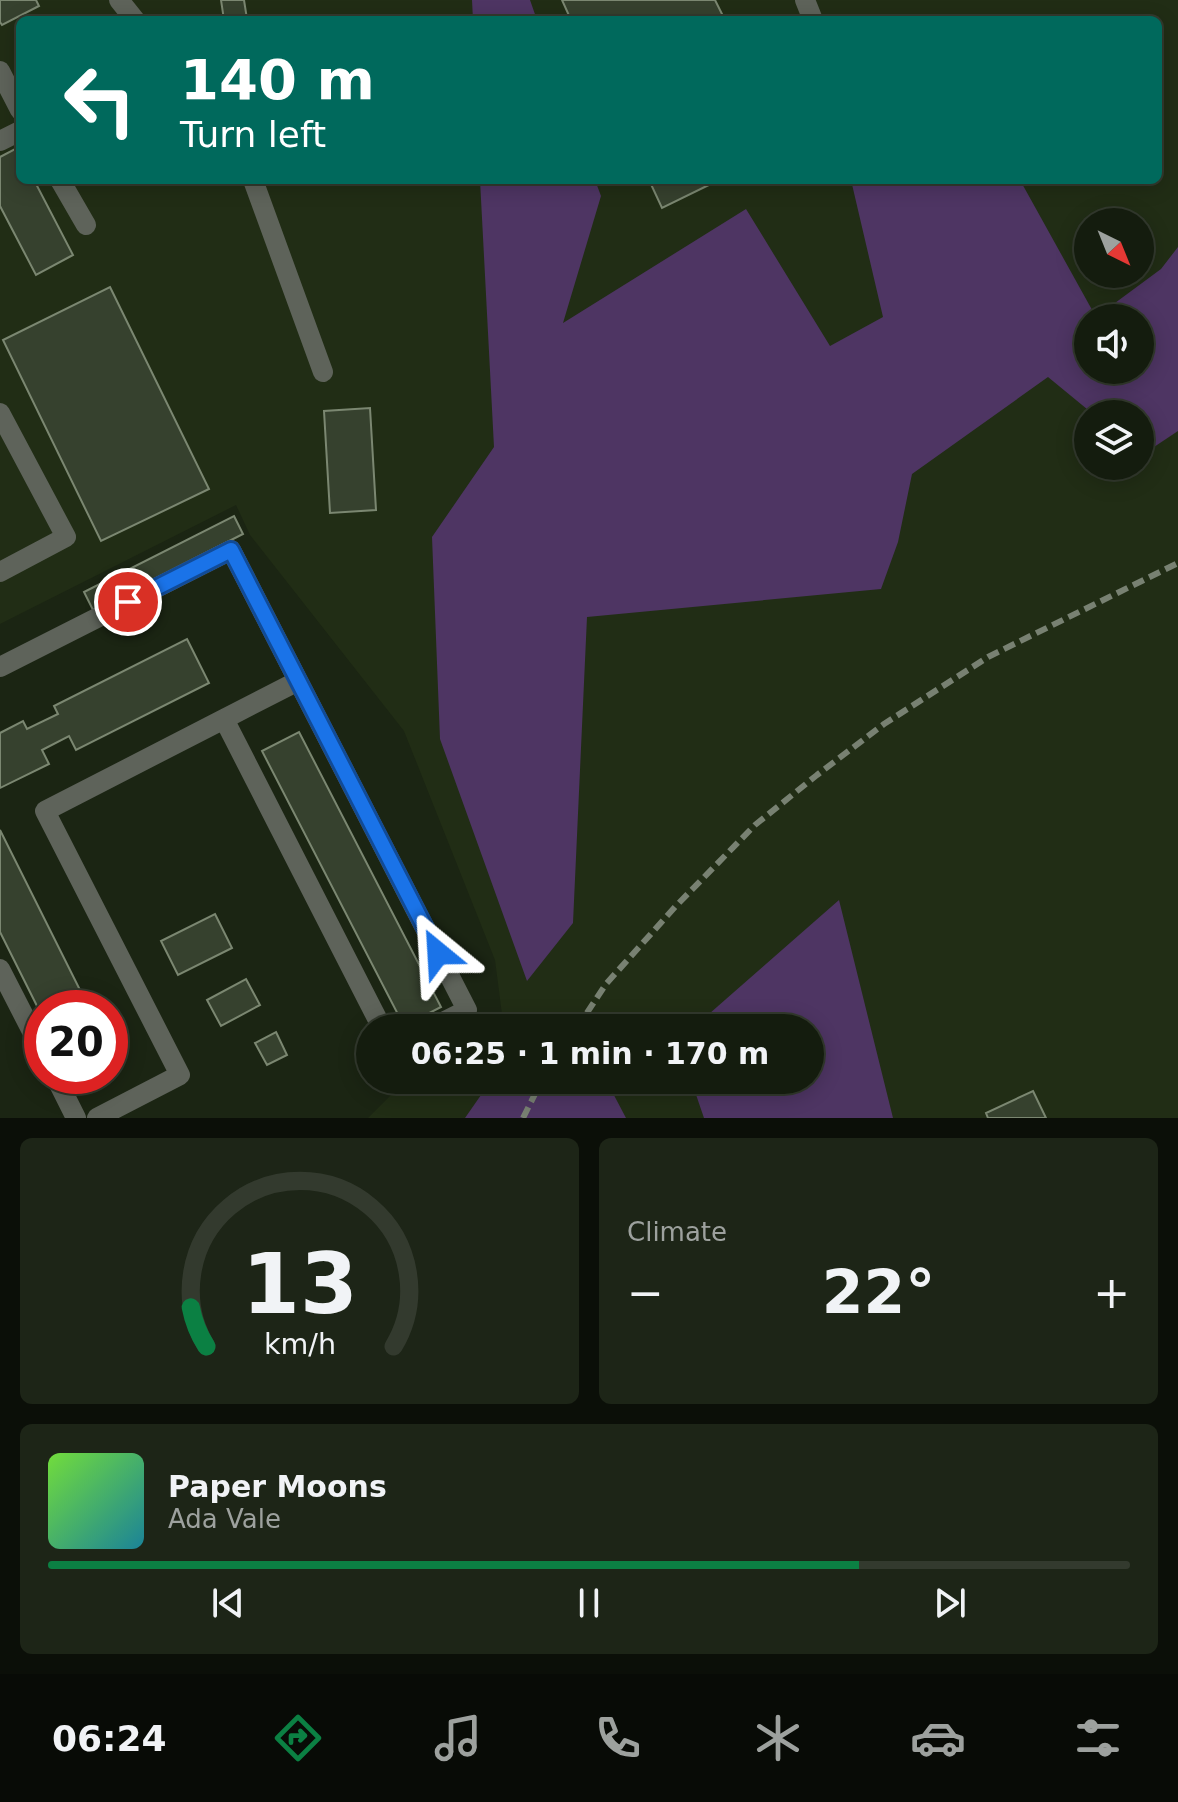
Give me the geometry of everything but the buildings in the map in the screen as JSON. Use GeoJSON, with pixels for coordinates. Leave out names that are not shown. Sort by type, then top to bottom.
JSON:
{"type":"FeatureCollection","features":[{"type":"Feature","properties":{"kind":"lane"},"geometry":{"type":"LineString","coordinates":[[119,0],[132,16]]}},
{"type":"Feature","properties":{"kind":"lane"},"geometry":{"type":"LineString","coordinates":[[0,71],[16,102]]}},
{"type":"Feature","properties":{"kind":"lane"},"geometry":{"type":"LineString","coordinates":[[62,184],[86,225]]}},
{"type":"Feature","properties":{"kind":"lane"},"geometry":{"type":"LineString","coordinates":[[254,184],[323,372]]}},
{"type":"Feature","properties":{"kind":"lane"},"geometry":{"type":"LineString","coordinates":[[0,413],[66,537],[0,572]]}},
{"type":"Feature","properties":{"kind":"lane"},"geometry":{"type":"LineString","coordinates":[[0,667],[231,550],[467,1010],[459,1014]]}},
{"type":"Feature","properties":{"kind":"lane"},"geometry":{"type":"LineString","coordinates":[[97,1118],[180,1075],[45,811],[298,681]]}},
{"type":"Feature","properties":{"kind":"lane"},"geometry":{"type":"LineString","coordinates":[[224,719],[375,1014]]}},
{"type":"Feature","properties":{"kind":"lane"},"geometry":{"type":"LineString","coordinates":[[0,969],[24,1016]]}},
{"type":"Feature","properties":{"kind":"lane"},"geometry":{"type":"LineString","coordinates":[[64,1094],[76,1118]]}},
{"type":"Feature","properties":{"kind":"shaded area"},"geometry":{"type":"Polygon","coordinates":[[[0,0],[1178,0],[1178,1118],[368,1118],[392,1094],[824,1094],[824,1014],[502,1014],[495,960],[404,731],[250,535],[236,505],[0,624],[0,0]]]}},
{"type":"Feature","properties":{"kind":"shaded area"},"geometry":{"type":"Polygon","coordinates":[[[472,0],[530,0],[536,16],[473,16],[472,0]]]}},
{"type":"Feature","properties":{"kind":"shaded area"},"geometry":{"type":"Polygon","coordinates":[[[480,184],[596,184],[601,196],[563,323],[746,209],[830,346],[883,317],[852,184],[1022,184],[1074,277],[1074,288],[1080,288],[1089,304],[1074,304],[1074,384],[1154,384],[1154,304],[1114,304],[1135,288],[1154,288],[1154,274],[1178,247],[1178,431],[1154,447],[1154,400],[1076,400],[1048,377],[912,474],[898,542],[881,589],[587,617],[573,923],[527,981],[440,739],[432,537],[494,447],[480,184]]]}},
{"type":"Feature","properties":{"kind":"shaded area"},"geometry":{"type":"Polygon","coordinates":[[[839,900],[893,1118],[704,1118],[696,1094],[824,1094],[824,1014],[709,1014],[839,900]]]}},
{"type":"Feature","properties":{"kind":"shaded area"},"geometry":{"type":"Polygon","coordinates":[[[613,1094],[626,1118],[465,1118],[481,1095],[613,1094]]]}},
{"type":"Feature","properties":{"kind":"railway"},"geometry":{"type":"LineString","coordinates":[[586,1014],[606,984],[675,907],[755,825],[817,775],[884,724],[988,657],[1178,563]]}},
{"type":"Feature","properties":{"kind":"railway"},"geometry":{"type":"LineString","coordinates":[[523,1118],[535,1094]]}},
{"type":"Feature","properties":{"kind":"route"},"geometry":{"type":"LineString","coordinates":[[128,602],[231,550],[438,953]]}}]}
